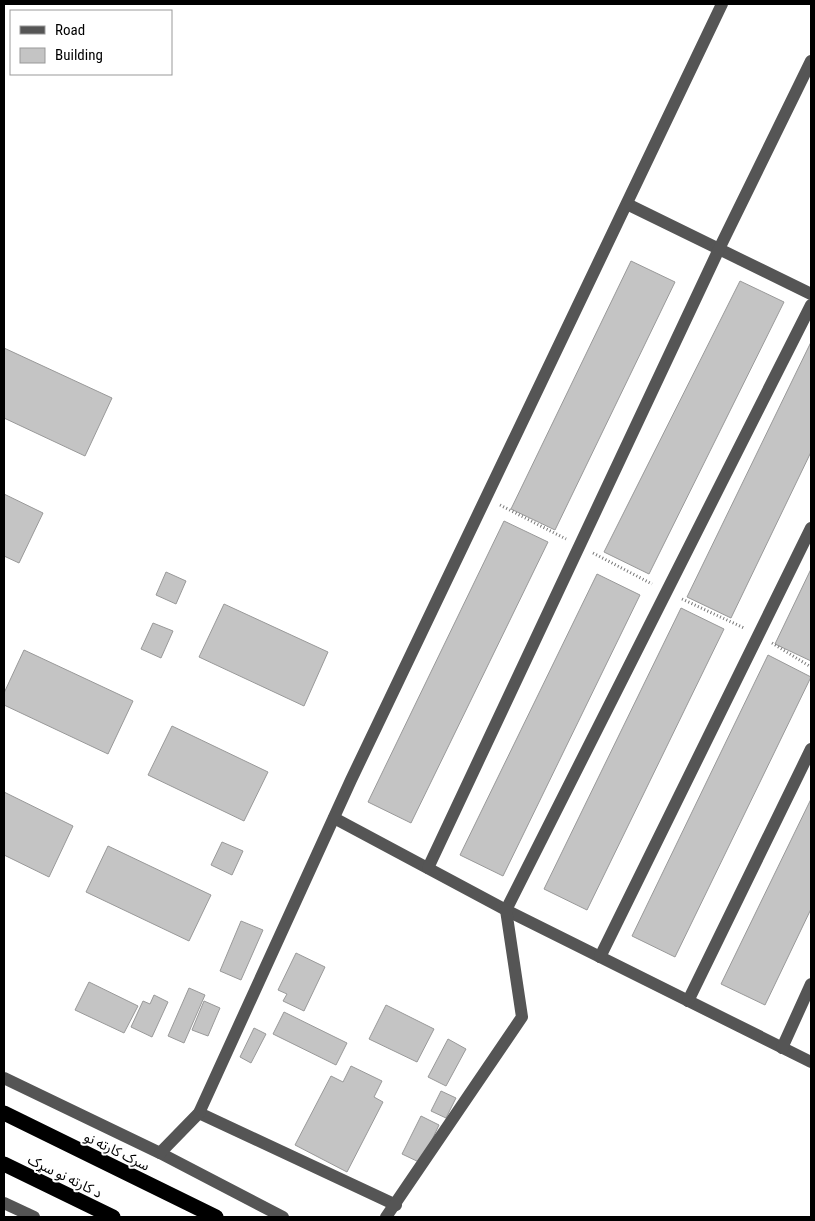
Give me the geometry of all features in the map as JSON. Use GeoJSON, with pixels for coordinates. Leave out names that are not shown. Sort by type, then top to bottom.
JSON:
{"type":"FeatureCollection","features":[{"type":"Feature","properties":{"kind":"highway","name":"سرک کارته نو"},"geometry":{"type":"LineString","coordinates":[[4,1113],[216,1217]]}},
{"type":"Feature","properties":{"kind":"highway","name":"د کارته نو سړک"},"geometry":{"type":"LineString","coordinates":[[4,1164],[113,1217]]}},
{"type":"Feature","properties":{"kind":"street"},"geometry":{"type":"LineString","coordinates":[[160,1153],[199,1114],[334,818],[722,4]]}},
{"type":"Feature","properties":{"kind":"street"},"geometry":{"type":"LineString","coordinates":[[428,868],[719,249],[811,61]]}},
{"type":"Feature","properties":{"kind":"street"},"geometry":{"type":"LineString","coordinates":[[627,204],[811,294]]}},
{"type":"Feature","properties":{"kind":"street"},"geometry":{"type":"LineString","coordinates":[[386,1217],[396,1205],[522,1017],[506,910],[811,305]]}},
{"type":"Feature","properties":{"kind":"street"},"geometry":{"type":"LineString","coordinates":[[600,957],[811,528]]}},
{"type":"Feature","properties":{"kind":"street"},"geometry":{"type":"LineString","coordinates":[[688,1001],[811,749]]}},
{"type":"Feature","properties":{"kind":"street"},"geometry":{"type":"LineString","coordinates":[[334,818],[506,910],[811,1062]]}},
{"type":"Feature","properties":{"kind":"street"},"geometry":{"type":"LineString","coordinates":[[782,1048],[811,984]]}},
{"type":"Feature","properties":{"kind":"street"},"geometry":{"type":"LineString","coordinates":[[4,1078],[160,1153],[283,1217]]}},
{"type":"Feature","properties":{"kind":"street"},"geometry":{"type":"LineString","coordinates":[[199,1114],[396,1205]]}},
{"type":"Feature","properties":{"kind":"street"},"geometry":{"type":"LineString","coordinates":[[4,1202],[34,1217]]}},
{"type":"Feature","properties":{"kind":"path"},"geometry":{"type":"LineString","coordinates":[[486,498],[667,591],[759,635],[811,667]]}},
{"type":"Feature","properties":{"kind":"building"},"geometry":{"type":"Polygon","coordinates":[[[631,261],[675,282],[555,530],[511,509],[631,261]]]}},
{"type":"Feature","properties":{"kind":"building"},"geometry":{"type":"Polygon","coordinates":[[[740,281],[784,302],[649,574],[604,552],[740,281]]]}},
{"type":"Feature","properties":{"kind":"building"},"geometry":{"type":"Polygon","coordinates":[[[811,342],[811,452],[731,618],[687,597],[811,342]]]}},
{"type":"Feature","properties":{"kind":"building"},"geometry":{"type":"Polygon","coordinates":[[[4,348],[112,398],[85,456],[4,418],[4,348]]]}},
{"type":"Feature","properties":{"kind":"building"},"geometry":{"type":"Polygon","coordinates":[[[4,494],[43,513],[19,563],[4,556],[4,494]]]}},
{"type":"Feature","properties":{"kind":"building"},"geometry":{"type":"Polygon","coordinates":[[[504,521],[548,542],[411,823],[368,802],[504,521]]]}},
{"type":"Feature","properties":{"kind":"building"},"geometry":{"type":"Polygon","coordinates":[[[811,569],[811,661],[775,644],[811,569]]]}},
{"type":"Feature","properties":{"kind":"building"},"geometry":{"type":"Polygon","coordinates":[[[166,572],[186,581],[176,604],[156,595],[166,572]]]}},
{"type":"Feature","properties":{"kind":"building"},"geometry":{"type":"Polygon","coordinates":[[[597,574],[640,595],[503,876],[460,855],[597,574]]]}},
{"type":"Feature","properties":{"kind":"building"},"geometry":{"type":"Polygon","coordinates":[[[224,604],[328,652],[304,706],[199,657],[224,604]]]}},
{"type":"Feature","properties":{"kind":"building"},"geometry":{"type":"Polygon","coordinates":[[[681,608],[724,629],[587,910],[544,889],[681,608]]]}},
{"type":"Feature","properties":{"kind":"building"},"geometry":{"type":"Polygon","coordinates":[[[153,623],[173,631],[161,658],[141,649],[153,623]]]}},
{"type":"Feature","properties":{"kind":"building"},"geometry":{"type":"Polygon","coordinates":[[[24,650],[133,701],[108,754],[4,705],[4,693],[24,650]]]}},
{"type":"Feature","properties":{"kind":"building"},"geometry":{"type":"Polygon","coordinates":[[[768,655],[811,677],[675,957],[632,936],[768,655]]]}},
{"type":"Feature","properties":{"kind":"building"},"geometry":{"type":"Polygon","coordinates":[[[172,726],[268,772],[244,821],[148,775],[172,726]]]}},
{"type":"Feature","properties":{"kind":"building"},"geometry":{"type":"Polygon","coordinates":[[[4,792],[73,826],[49,877],[4,855],[4,792]]]}},
{"type":"Feature","properties":{"kind":"building"},"geometry":{"type":"Polygon","coordinates":[[[811,799],[811,909],[765,1005],[721,984],[811,799]]]}},
{"type":"Feature","properties":{"kind":"building"},"geometry":{"type":"Polygon","coordinates":[[[222,842],[243,851],[232,875],[211,865],[222,842]]]}},
{"type":"Feature","properties":{"kind":"building"},"geometry":{"type":"Polygon","coordinates":[[[108,846],[211,895],[189,941],[86,892],[108,846]]]}},
{"type":"Feature","properties":{"kind":"building"},"geometry":{"type":"Polygon","coordinates":[[[241,921],[263,930],[241,980],[220,971],[241,921]]]}},
{"type":"Feature","properties":{"kind":"building"},"geometry":{"type":"Polygon","coordinates":[[[296,953],[325,967],[304,1011],[283,1001],[287,994],[278,990],[296,953]]]}},
{"type":"Feature","properties":{"kind":"building"},"geometry":{"type":"Polygon","coordinates":[[[89,982],[138,1006],[124,1033],[75,1010],[89,982]]]}},
{"type":"Feature","properties":{"kind":"building"},"geometry":{"type":"Polygon","coordinates":[[[189,988],[205,995],[184,1043],[168,1036],[189,988]]]}},
{"type":"Feature","properties":{"kind":"building"},"geometry":{"type":"Polygon","coordinates":[[[154,995],[168,1002],[152,1037],[131,1027],[143,1001],[150,1004],[154,995]]]}},
{"type":"Feature","properties":{"kind":"building"},"geometry":{"type":"Polygon","coordinates":[[[204,1001],[220,1008],[208,1036],[192,1030],[204,1001]]]}},
{"type":"Feature","properties":{"kind":"building"},"geometry":{"type":"Polygon","coordinates":[[[386,1005],[434,1029],[417,1062],[369,1039],[386,1005]]]}},
{"type":"Feature","properties":{"kind":"building"},"geometry":{"type":"Polygon","coordinates":[[[284,1012],[347,1043],[336,1065],[273,1034],[284,1012]]]}},
{"type":"Feature","properties":{"kind":"building"},"geometry":{"type":"Polygon","coordinates":[[[254,1028],[266,1034],[251,1063],[240,1057],[254,1028]]]}},
{"type":"Feature","properties":{"kind":"building"},"geometry":{"type":"Polygon","coordinates":[[[448,1039],[466,1049],[446,1086],[428,1077],[448,1039]]]}},
{"type":"Feature","properties":{"kind":"building"},"geometry":{"type":"Polygon","coordinates":[[[351,1066],[382,1081],[374,1097],[383,1102],[347,1172],[295,1145],[331,1076],[343,1082],[351,1066]]]}},
{"type":"Feature","properties":{"kind":"building"},"geometry":{"type":"Polygon","coordinates":[[[441,1091],[456,1098],[446,1118],[431,1111],[441,1091]]]}},
{"type":"Feature","properties":{"kind":"building"},"geometry":{"type":"Polygon","coordinates":[[[421,1116],[439,1125],[421,1163],[402,1154],[421,1116]]]}}]}
